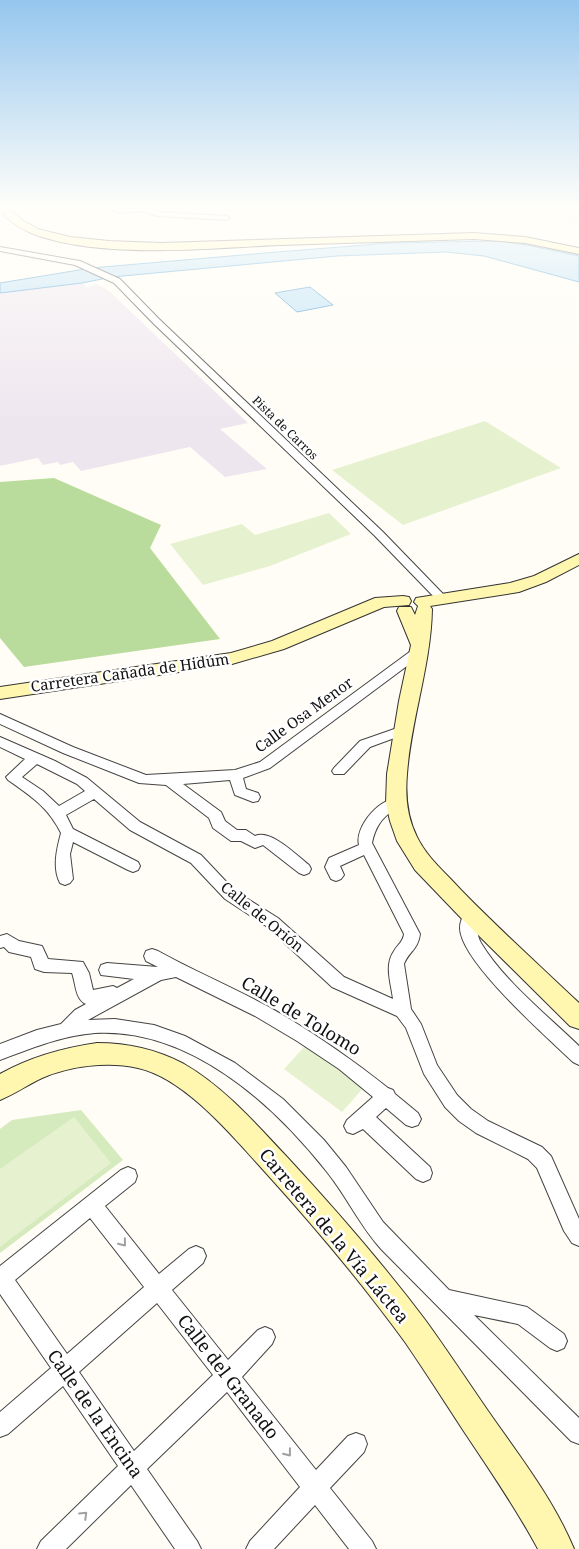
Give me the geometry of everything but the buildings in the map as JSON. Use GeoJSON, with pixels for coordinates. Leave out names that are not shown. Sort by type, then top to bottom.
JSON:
{"type":"FeatureCollection","features":[{"type":"Feature","properties":{"kind":"street","name":"Pista de Carros"},"geometry":{"type":"LineString","coordinates":[[114,278],[124,286],[156,321],[379,534],[441,598]]}},
{"type":"Feature","properties":{"kind":"street"},"geometry":{"type":"LineString","coordinates":[[579,559],[524,585],[441,598],[423,605],[423,633],[397,774],[396,803],[408,841],[423,864],[471,914],[579,1019]]}},
{"type":"Feature","properties":{"kind":"street","name":"Carretera Cañada de Hidúm"},"geometry":{"type":"LineString","coordinates":[[0,693],[45,685],[204,664],[278,645],[372,606],[403,607],[410,599],[423,605]]}},
{"type":"Feature","properties":{"kind":"street"},"geometry":{"type":"LineString","coordinates":[[403,607],[419,648]]}},
{"type":"Feature","properties":{"kind":"street","name":"Calle Osa Menor"},"geometry":{"type":"LineString","coordinates":[[5,721],[144,780],[235,775],[252,771],[265,764],[419,648]]}},
{"type":"Feature","properties":{"kind":"street"},"geometry":{"type":"LineString","coordinates":[[5,721],[7,730],[34,758],[13,777],[38,794],[58,813],[68,833],[133,866]]}},
{"type":"Feature","properties":{"kind":"street"},"geometry":{"type":"LineString","coordinates":[[338,771],[364,744],[404,730]]}},
{"type":"Feature","properties":{"kind":"street","name":"Calle de Orión"},"geometry":{"type":"LineString","coordinates":[[0,741],[67,772],[96,791],[122,817],[135,826],[204,866],[230,895],[272,922],[338,982],[403,1011]]}},
{"type":"Feature","properties":{"kind":"street"},"geometry":{"type":"LineString","coordinates":[[235,775],[240,792],[253,798]]}},
{"type":"Feature","properties":{"kind":"street"},"geometry":{"type":"LineString","coordinates":[[169,780],[216,816],[218,824],[236,836],[241,834],[255,843],[261,839],[266,840],[304,869]]}},
{"type":"Feature","properties":{"kind":"street"},"geometry":{"type":"LineString","coordinates":[[58,813],[96,791]]}},
{"type":"Feature","properties":{"kind":"street"},"geometry":{"type":"LineString","coordinates":[[396,803],[384,808],[370,824],[365,843],[412,934],[411,942],[400,954],[396,964],[403,1011],[413,1024],[430,1069],[451,1101],[482,1127],[535,1153],[544,1162],[571,1224],[579,1236]]}},
{"type":"Feature","properties":{"kind":"street"},"geometry":{"type":"LineString","coordinates":[[65,878],[63,854],[68,833]]}},
{"type":"Feature","properties":{"kind":"street"},"geometry":{"type":"LineString","coordinates":[[336,875],[332,866],[334,862],[367,848]]}},
{"type":"Feature","properties":{"kind":"street"},"geometry":{"type":"LineString","coordinates":[[471,914],[468,929],[473,944],[486,962],[501,981],[579,1057]]}},
{"type":"Feature","properties":{"kind":"street"},"geometry":{"type":"LineString","coordinates":[[0,942],[7,940],[15,947],[36,951],[39,954],[41,964],[44,965],[76,967],[81,973],[86,996],[89,998],[131,988]]}},
{"type":"Feature","properties":{"kind":"street","name":"Calle de Tolomo"},"geometry":{"type":"LineString","coordinates":[[152,956],[261,1011],[303,1036],[345,1064],[387,1096],[412,1119]]}},
{"type":"Feature","properties":{"kind":"street"},"geometry":{"type":"LineString","coordinates":[[107,970],[158,974]]}},
{"type":"Feature","properties":{"kind":"street"},"geometry":{"type":"LineString","coordinates":[[67,1029],[81,1015],[131,988],[158,974],[177,970]]}},
{"type":"Feature","properties":{"kind":"street"},"geometry":{"type":"LineString","coordinates":[[0,1052],[42,1035],[67,1029],[96,1026],[116,1027],[154,1032],[181,1042],[237,1074],[266,1096],[314,1142],[354,1193],[363,1211],[376,1228],[444,1299],[579,1433]]}},
{"type":"Feature","properties":{"kind":"street","name":"Carretera de la Vía Láctea"},"geometry":{"type":"LineString","coordinates":[[0,1088],[30,1070],[58,1061],[104,1055],[131,1056],[155,1062],[176,1072],[200,1089],[229,1115],[284,1173],[322,1215],[380,1287],[433,1356],[510,1471],[556,1549]]}},
{"type":"Feature","properties":{"kind":"street"},"geometry":{"type":"LineString","coordinates":[[387,1096],[358,1121],[423,1173]]}},
{"type":"Feature","properties":{"kind":"street"},"geometry":{"type":"LineString","coordinates":[[1,1278],[128,1176]]}},
{"type":"Feature","properties":{"kind":"street","name":"Calle del Granado"},"geometry":{"type":"LineString","coordinates":[[92,1205],[364,1549]]}},
{"type":"Feature","properties":{"kind":"street"},"geometry":{"type":"LineString","coordinates":[[0,1426],[196,1256]]}},
{"type":"Feature","properties":{"kind":"street","name":"Calle de la Encina"},"geometry":{"type":"LineString","coordinates":[[1,1278],[188,1549]]}},
{"type":"Feature","properties":{"kind":"street"},"geometry":{"type":"LineString","coordinates":[[444,1299],[520,1314],[557,1341]]}},
{"type":"Feature","properties":{"kind":"street"},"geometry":{"type":"LineString","coordinates":[[48,1549],[228,1376],[265,1337]]}},
{"type":"Feature","properties":{"kind":"street"},"geometry":{"type":"LineString","coordinates":[[258,1549],[356,1444]]}},
{"type":"Feature","properties":{"kind":"shaded area"},"geometry":{"type":"Polygon","coordinates":[[[83,283],[86,286],[85,288],[97,284],[109,291],[248,423],[220,429],[267,469],[225,477],[190,447],[81,471],[73,462],[60,465],[58,462],[43,465],[38,458],[0,466],[0,293],[83,283]]]}},
{"type":"Feature","properties":{"kind":"green space"},"geometry":{"type":"Polygon","coordinates":[[[485,421],[561,468],[403,525],[332,470],[485,421]]]}},
{"type":"Feature","properties":{"kind":"green space"},"geometry":{"type":"Polygon","coordinates":[[[54,478],[161,525],[150,548],[220,639],[24,667],[0,638],[0,482],[54,478]]]}},
{"type":"Feature","properties":{"kind":"green space"},"geometry":{"type":"Polygon","coordinates":[[[329,513],[351,534],[270,566],[203,585],[170,544],[242,524],[255,535],[329,513]]]}},
{"type":"Feature","properties":{"kind":"green space"},"geometry":{"type":"Polygon","coordinates":[[[306,1045],[365,1086],[342,1112],[284,1069],[306,1045]]]}},
{"type":"Feature","properties":{"kind":"green space"},"geometry":{"type":"Polygon","coordinates":[[[81,1110],[123,1160],[0,1253],[0,1129],[12,1120],[81,1110]]]}},
{"type":"Feature","properties":{"kind":"green space"},"geometry":{"type":"Polygon","coordinates":[[[74,1117],[111,1163],[0,1247],[0,1169],[74,1117]]]}},
{"type":"Feature","properties":{"kind":"water"},"geometry":{"type":"Polygon","coordinates":[[[29,278],[106,278],[0,293],[0,283],[29,278]]]}},
{"type":"Feature","properties":{"kind":"water"},"geometry":{"type":"Polygon","coordinates":[[[565,278],[579,278],[579,282],[565,278]]]}},
{"type":"Feature","properties":{"kind":"water"},"geometry":{"type":"Polygon","coordinates":[[[310,287],[333,305],[297,312],[275,293],[310,287]]]}}]}
